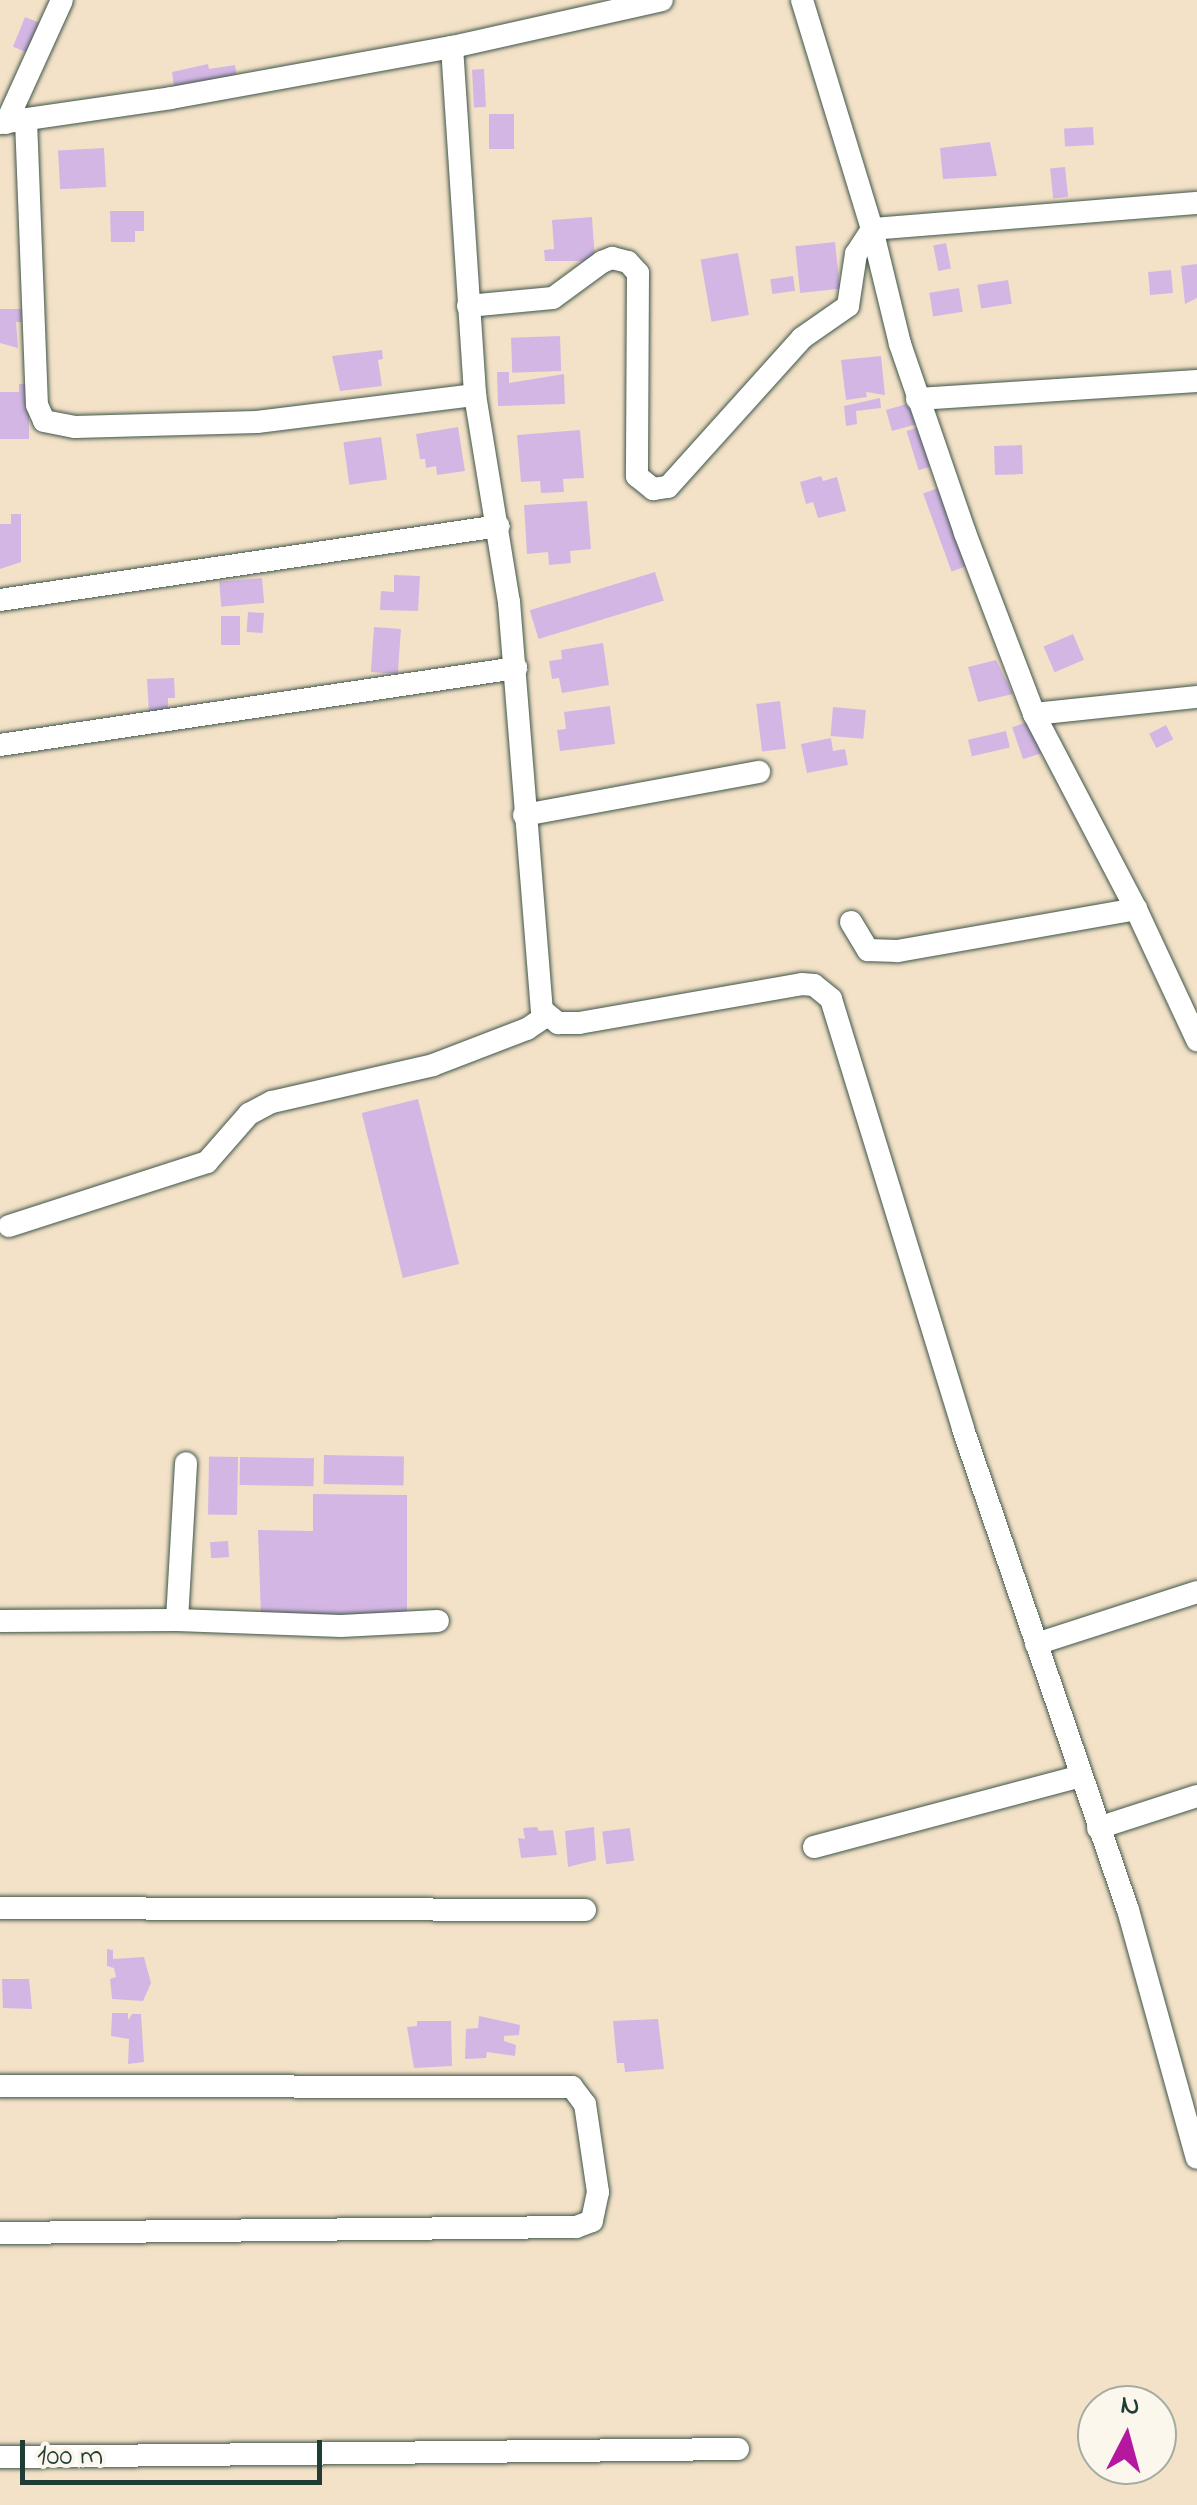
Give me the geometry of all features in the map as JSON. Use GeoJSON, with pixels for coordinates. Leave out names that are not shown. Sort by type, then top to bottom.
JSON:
{"type":"FeatureCollection","features":[{"type":"Feature","properties":{"kind":"street"},"geometry":{"type":"LineString","coordinates":[[62,0],[11,122],[37,405],[44,421],[74,427],[257,422],[475,395]]}},
{"type":"Feature","properties":{"kind":"street"},"geometry":{"type":"LineString","coordinates":[[11,122],[452,47],[662,0]]}},
{"type":"Feature","properties":{"kind":"street"},"geometry":{"type":"LineString","coordinates":[[802,0],[872,229],[917,398],[1034,714],[1136,909],[1197,1040]]}},
{"type":"Feature","properties":{"kind":"street"},"geometry":{"type":"LineString","coordinates":[[452,47],[475,395],[500,526],[516,668],[540,1003],[546,1017]]}},
{"type":"Feature","properties":{"kind":"street"},"geometry":{"type":"LineString","coordinates":[[872,229],[1197,203]]}},
{"type":"Feature","properties":{"kind":"street"},"geometry":{"type":"LineString","coordinates":[[468,306],[553,298],[602,262],[612,258],[628,262],[638,274],[637,476],[653,488],[668,486],[802,338],[848,306],[856,254],[872,229]]}},
{"type":"Feature","properties":{"kind":"street"},"geometry":{"type":"LineString","coordinates":[[917,398],[1197,381]]}},
{"type":"Feature","properties":{"kind":"street"},"geometry":{"type":"LineString","coordinates":[[0,600],[500,526]]}},
{"type":"Feature","properties":{"kind":"street"},"geometry":{"type":"LineString","coordinates":[[0,745],[516,668]]}},
{"type":"Feature","properties":{"kind":"street"},"geometry":{"type":"LineString","coordinates":[[1034,714],[1197,697]]}},
{"type":"Feature","properties":{"kind":"street"},"geometry":{"type":"LineString","coordinates":[[524,815],[759,772]]}},
{"type":"Feature","properties":{"kind":"street"},"geometry":{"type":"LineString","coordinates":[[852,922],[868,950],[898,951],[1136,909]]}},
{"type":"Feature","properties":{"kind":"street"},"geometry":{"type":"LineString","coordinates":[[8,1226],[150,1184],[207,1162],[249,1114],[272,1102],[434,1064],[508,1037],[546,1017],[579,1024],[802,984],[814,985],[832,999],[963,1429],[1128,1910],[1197,2158]]}},
{"type":"Feature","properties":{"kind":"street"},"geometry":{"type":"LineString","coordinates":[[177,1620],[186,1462]]}},
{"type":"Feature","properties":{"kind":"street"},"geometry":{"type":"LineString","coordinates":[[1036,1644],[1197,1592]]}},
{"type":"Feature","properties":{"kind":"street"},"geometry":{"type":"LineString","coordinates":[[0,1621],[177,1620],[341,1626],[438,1621]]}},
{"type":"Feature","properties":{"kind":"street"},"geometry":{"type":"LineString","coordinates":[[814,1847],[1080,1776]]}},
{"type":"Feature","properties":{"kind":"street"},"geometry":{"type":"LineString","coordinates":[[1098,1828],[1197,1796]]}},
{"type":"Feature","properties":{"kind":"street"},"geometry":{"type":"LineString","coordinates":[[0,1908],[585,1910]]}},
{"type":"Feature","properties":{"kind":"street"},"geometry":{"type":"LineString","coordinates":[[0,2086],[572,2087],[585,2104],[598,2192],[592,2221],[576,2228],[0,2233]]}},
{"type":"Feature","properties":{"kind":"street"},"geometry":{"type":"LineString","coordinates":[[0,2456],[738,2448]]}},
{"type":"Feature","properties":{"kind":"building"},"geometry":{"type":"Polygon","coordinates":[[[25,17],[40,23],[28,53],[13,47],[25,17]]]}},
{"type":"Feature","properties":{"kind":"building"},"geometry":{"type":"Polygon","coordinates":[[[208,64],[209,69],[235,65],[237,77],[174,87],[172,72],[208,64]]]}},
{"type":"Feature","properties":{"kind":"building"},"geometry":{"type":"Polygon","coordinates":[[[484,69],[486,107],[474,108],[472,70],[484,69]]]}},
{"type":"Feature","properties":{"kind":"building"},"geometry":{"type":"Polygon","coordinates":[[[489,114],[514,114],[514,149],[489,149],[489,114]]]}},
{"type":"Feature","properties":{"kind":"building"},"geometry":{"type":"Polygon","coordinates":[[[1093,127],[1094,145],[1065,146],[1064,129],[1093,127]]]}},
{"type":"Feature","properties":{"kind":"building"},"geometry":{"type":"Polygon","coordinates":[[[990,142],[997,176],[943,179],[940,148],[990,142]]]}},
{"type":"Feature","properties":{"kind":"building"},"geometry":{"type":"Polygon","coordinates":[[[104,148],[106,187],[60,189],[58,150],[104,148]]]}},
{"type":"Feature","properties":{"kind":"building"},"geometry":{"type":"Polygon","coordinates":[[[1065,167],[1068,197],[1053,198],[1050,169],[1065,167]]]}},
{"type":"Feature","properties":{"kind":"building"},"geometry":{"type":"Polygon","coordinates":[[[110,211],[144,211],[144,231],[135,231],[135,242],[111,242],[110,211]]]}},
{"type":"Feature","properties":{"kind":"building"},"geometry":{"type":"Polygon","coordinates":[[[592,217],[595,261],[545,261],[544,250],[554,249],[552,220],[592,217]]]}},
{"type":"Feature","properties":{"kind":"building"},"geometry":{"type":"Polygon","coordinates":[[[835,242],[840,289],[800,293],[795,246],[835,242]]]}},
{"type":"Feature","properties":{"kind":"building"},"geometry":{"type":"Polygon","coordinates":[[[946,243],[951,269],[938,271],[933,245],[946,243]]]}},
{"type":"Feature","properties":{"kind":"building"},"geometry":{"type":"Polygon","coordinates":[[[738,253],[749,315],[712,322],[701,260],[738,253]]]}},
{"type":"Feature","properties":{"kind":"building"},"geometry":{"type":"Polygon","coordinates":[[[1197,264],[1197,298],[1185,304],[1181,266],[1197,264]]]}},
{"type":"Feature","properties":{"kind":"building"},"geometry":{"type":"Polygon","coordinates":[[[1171,270],[1173,293],[1150,295],[1148,272],[1171,270]]]}},
{"type":"Feature","properties":{"kind":"building"},"geometry":{"type":"Polygon","coordinates":[[[793,276],[795,291],[772,294],[770,279],[793,276]]]}},
{"type":"Feature","properties":{"kind":"building"},"geometry":{"type":"Polygon","coordinates":[[[1008,280],[1012,304],[981,309],[977,285],[1008,280]]]}},
{"type":"Feature","properties":{"kind":"building"},"geometry":{"type":"Polygon","coordinates":[[[959,288],[963,312],[933,316],[929,293],[959,288]]]}},
{"type":"Feature","properties":{"kind":"building"},"geometry":{"type":"Polygon","coordinates":[[[0,309],[22,309],[22,322],[16,322],[18,348],[0,343],[0,309]]]}},
{"type":"Feature","properties":{"kind":"building"},"geometry":{"type":"Polygon","coordinates":[[[560,336],[561,371],[512,373],[511,338],[560,336]]]}},
{"type":"Feature","properties":{"kind":"building"},"geometry":{"type":"Polygon","coordinates":[[[382,350],[383,359],[378,360],[382,386],[340,391],[332,356],[382,350]]]}},
{"type":"Feature","properties":{"kind":"building"},"geometry":{"type":"Polygon","coordinates":[[[881,356],[885,395],[866,392],[867,397],[846,400],[841,360],[881,356]]]}},
{"type":"Feature","properties":{"kind":"building"},"geometry":{"type":"Polygon","coordinates":[[[497,372],[509,372],[509,383],[564,374],[565,404],[498,406],[497,372]]]}},
{"type":"Feature","properties":{"kind":"building"},"geometry":{"type":"Polygon","coordinates":[[[19,384],[29,384],[29,439],[0,439],[0,392],[19,392],[19,384]]]}},
{"type":"Feature","properties":{"kind":"building"},"geometry":{"type":"Polygon","coordinates":[[[880,398],[881,408],[856,411],[857,424],[846,426],[844,406],[880,398]]]}},
{"type":"Feature","properties":{"kind":"building"},"geometry":{"type":"Polygon","coordinates":[[[910,403],[916,424],[892,431],[886,410],[910,403]]]}},
{"type":"Feature","properties":{"kind":"building"},"geometry":{"type":"Polygon","coordinates":[[[458,427],[465,471],[437,475],[436,466],[426,468],[425,459],[420,459],[416,434],[458,427]]]}},
{"type":"Feature","properties":{"kind":"building"},"geometry":{"type":"Polygon","coordinates":[[[920,427],[932,466],[919,470],[907,431],[920,427]]]}},
{"type":"Feature","properties":{"kind":"building"},"geometry":{"type":"Polygon","coordinates":[[[580,430],[584,478],[563,479],[564,492],[541,493],[540,481],[521,482],[517,435],[580,430]]]}},
{"type":"Feature","properties":{"kind":"building"},"geometry":{"type":"Polygon","coordinates":[[[381,437],[387,480],[349,485],[343,442],[381,437]]]}},
{"type":"Feature","properties":{"kind":"building"},"geometry":{"type":"Polygon","coordinates":[[[1022,445],[1023,474],[995,475],[994,446],[1022,445]]]}},
{"type":"Feature","properties":{"kind":"building"},"geometry":{"type":"Polygon","coordinates":[[[821,476],[823,481],[837,477],[846,511],[818,518],[813,502],[806,504],[800,482],[821,476]]]}},
{"type":"Feature","properties":{"kind":"building"},"geometry":{"type":"Polygon","coordinates":[[[941,487],[969,565],[952,571],[923,493],[941,487]]]}},
{"type":"Feature","properties":{"kind":"building"},"geometry":{"type":"Polygon","coordinates":[[[587,501],[591,549],[570,551],[571,563],[549,565],[548,552],[527,554],[524,505],[587,501]]]}},
{"type":"Feature","properties":{"kind":"building"},"geometry":{"type":"Polygon","coordinates":[[[11,514],[21,514],[21,562],[0,569],[0,524],[11,524],[11,514]]]}},
{"type":"Feature","properties":{"kind":"building"},"geometry":{"type":"Polygon","coordinates":[[[655,572],[664,601],[538,639],[530,610],[655,572]]]}},
{"type":"Feature","properties":{"kind":"building"},"geometry":{"type":"Polygon","coordinates":[[[394,575],[420,576],[418,611],[380,610],[381,591],[394,592],[394,575]]]}},
{"type":"Feature","properties":{"kind":"building"},"geometry":{"type":"Polygon","coordinates":[[[262,578],[264,603],[221,607],[219,582],[262,578]]]}},
{"type":"Feature","properties":{"kind":"building"},"geometry":{"type":"Polygon","coordinates":[[[248,612],[264,613],[263,633],[247,632],[248,612]]]}},
{"type":"Feature","properties":{"kind":"building"},"geometry":{"type":"Polygon","coordinates":[[[221,616],[240,616],[240,645],[221,645],[221,616]]]}},
{"type":"Feature","properties":{"kind":"building"},"geometry":{"type":"Polygon","coordinates":[[[374,627],[401,629],[398,674],[371,672],[374,627]]]}},
{"type":"Feature","properties":{"kind":"building"},"geometry":{"type":"Polygon","coordinates":[[[1073,634],[1084,660],[1054,672],[1044,647],[1073,634]]]}},
{"type":"Feature","properties":{"kind":"building"},"geometry":{"type":"Polygon","coordinates":[[[603,643],[609,685],[562,693],[559,678],[552,679],[549,661],[562,659],[561,650],[603,643]]]}},
{"type":"Feature","properties":{"kind":"building"},"geometry":{"type":"Polygon","coordinates":[[[996,660],[1013,694],[978,702],[968,667],[996,660]]]}},
{"type":"Feature","properties":{"kind":"building"},"geometry":{"type":"Polygon","coordinates":[[[174,678],[175,698],[168,698],[168,712],[149,713],[147,679],[174,678]]]}},
{"type":"Feature","properties":{"kind":"building"},"geometry":{"type":"Polygon","coordinates":[[[780,701],[786,749],[762,752],[756,704],[780,701]]]}},
{"type":"Feature","properties":{"kind":"building"},"geometry":{"type":"Polygon","coordinates":[[[610,706],[615,744],[560,751],[557,730],[566,729],[564,712],[610,706]]]}},
{"type":"Feature","properties":{"kind":"building"},"geometry":{"type":"Polygon","coordinates":[[[833,707],[866,710],[863,739],[830,736],[833,707]]]}},
{"type":"Feature","properties":{"kind":"building"},"geometry":{"type":"Polygon","coordinates":[[[1030,721],[1041,753],[1023,759],[1012,727],[1030,721]]]}},
{"type":"Feature","properties":{"kind":"building"},"geometry":{"type":"Polygon","coordinates":[[[1166,725],[1173,739],[1156,748],[1149,734],[1166,725]]]}},
{"type":"Feature","properties":{"kind":"building"},"geometry":{"type":"Polygon","coordinates":[[[1006,731],[1010,748],[972,756],[968,740],[1006,731]]]}},
{"type":"Feature","properties":{"kind":"building"},"geometry":{"type":"Polygon","coordinates":[[[831,738],[833,751],[845,749],[848,765],[807,773],[801,744],[831,738]]]}},
{"type":"Feature","properties":{"kind":"building"},"geometry":{"type":"Polygon","coordinates":[[[418,1099],[459,1264],[403,1278],[362,1113],[418,1099]]]}},
{"type":"Feature","properties":{"kind":"building"},"geometry":{"type":"Polygon","coordinates":[[[324,1455],[404,1456],[403,1485],[323,1484],[324,1455]]]}},
{"type":"Feature","properties":{"kind":"building"},"geometry":{"type":"Polygon","coordinates":[[[209,1456],[238,1457],[237,1515],[208,1514],[209,1456]]]}},
{"type":"Feature","properties":{"kind":"building"},"geometry":{"type":"Polygon","coordinates":[[[240,1457],[314,1458],[314,1486],[240,1485],[240,1457]]]}},
{"type":"Feature","properties":{"kind":"building"},"geometry":{"type":"Polygon","coordinates":[[[313,1494],[407,1495],[407,1617],[261,1617],[258,1530],[313,1531],[313,1494]]]}},
{"type":"Feature","properties":{"kind":"building"},"geometry":{"type":"Polygon","coordinates":[[[228,1541],[229,1557],[211,1558],[210,1542],[228,1541]]]}},
{"type":"Feature","properties":{"kind":"building"},"geometry":{"type":"Polygon","coordinates":[[[537,1827],[539,1831],[553,1830],[557,1855],[521,1858],[518,1838],[525,1839],[523,1828],[537,1827]]]}},
{"type":"Feature","properties":{"kind":"building"},"geometry":{"type":"Polygon","coordinates":[[[594,1827],[596,1860],[568,1867],[565,1831],[594,1827]]]}},
{"type":"Feature","properties":{"kind":"building"},"geometry":{"type":"Polygon","coordinates":[[[630,1828],[634,1861],[606,1864],[602,1831],[630,1828]]]}},
{"type":"Feature","properties":{"kind":"building"},"geometry":{"type":"Polygon","coordinates":[[[107,1949],[113,1950],[113,1959],[144,1957],[151,1983],[143,2001],[112,1999],[110,1979],[116,1977],[114,1968],[107,1966],[107,1949]]]}},
{"type":"Feature","properties":{"kind":"building"},"geometry":{"type":"Polygon","coordinates":[[[2,1979],[29,1979],[32,2009],[3,2008],[2,1979]]]}},
{"type":"Feature","properties":{"kind":"building"},"geometry":{"type":"Polygon","coordinates":[[[112,2013],[128,2013],[128,2020],[132,2014],[141,2014],[144,2062],[128,2064],[129,2039],[111,2036],[112,2013]]]}},
{"type":"Feature","properties":{"kind":"building"},"geometry":{"type":"Polygon","coordinates":[[[479,2016],[520,2025],[519,2035],[504,2036],[504,2041],[516,2045],[515,2056],[487,2052],[486,2058],[465,2059],[466,2029],[478,2028],[479,2016]]]}},
{"type":"Feature","properties":{"kind":"building"},"geometry":{"type":"Polygon","coordinates":[[[658,2019],[664,2069],[625,2072],[624,2063],[617,2063],[613,2021],[658,2019]]]}},
{"type":"Feature","properties":{"kind":"building"},"geometry":{"type":"Polygon","coordinates":[[[417,2021],[451,2021],[452,2066],[414,2068],[407,2027],[417,2026],[417,2021]]]}}]}
